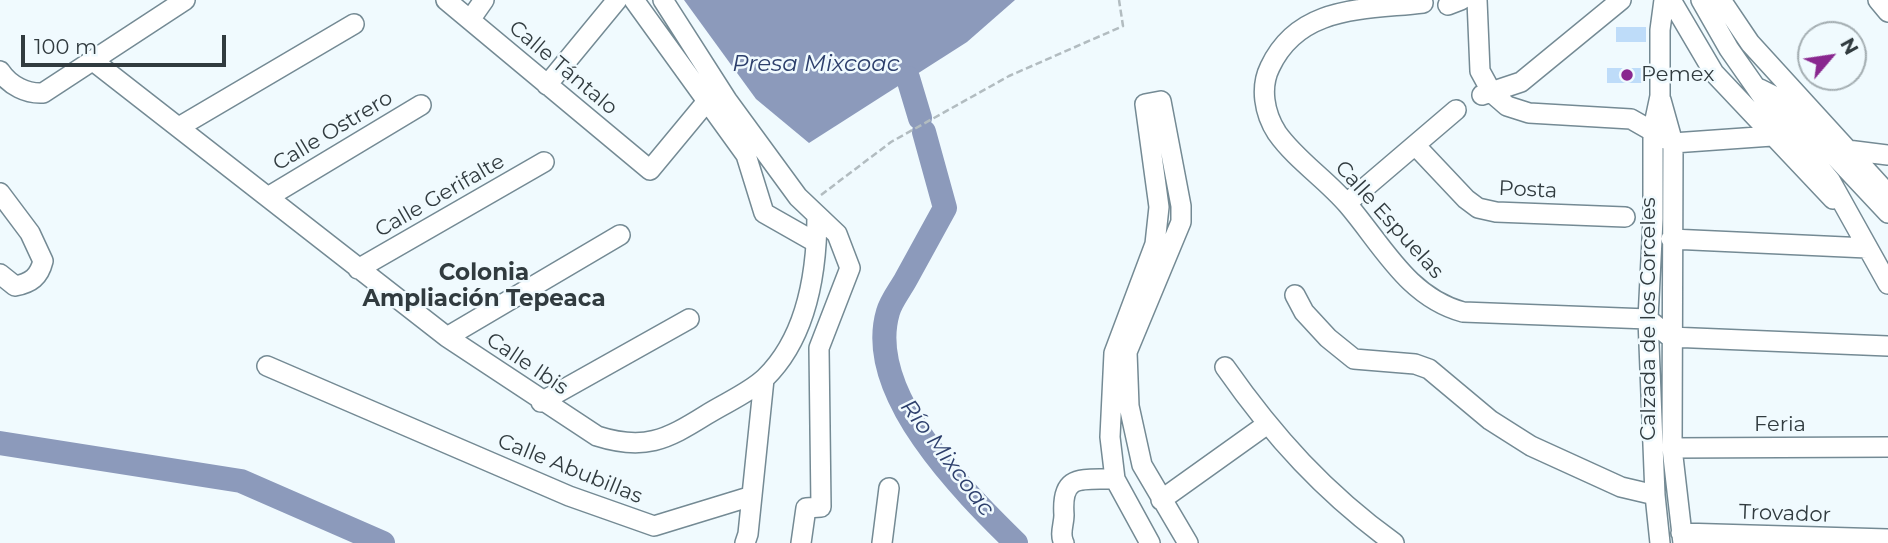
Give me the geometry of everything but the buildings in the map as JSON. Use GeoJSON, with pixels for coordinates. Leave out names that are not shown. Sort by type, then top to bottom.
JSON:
{"type":"FeatureCollection","features":[{"type":"Feature","properties":{"kind":"street"},"geometry":{"type":"LineString","coordinates":[[1,77],[32,94],[43,93],[186,0]]}},
{"type":"Feature","properties":{"kind":"street","name":"Calle Tántalo"},"geometry":{"type":"LineString","coordinates":[[446,0],[650,170],[708,100]]}},
{"type":"Feature","properties":{"kind":"street"},"geometry":{"type":"LineString","coordinates":[[470,20],[484,0]]}},
{"type":"Feature","properties":{"kind":"street"},"geometry":{"type":"LineString","coordinates":[[548,85],[617,0]]}},
{"type":"Feature","properties":{"kind":"street"},"geometry":{"type":"LineString","coordinates":[[634,0],[746,155],[764,213],[814,223],[837,234],[850,268],[819,348],[821,507],[806,508],[801,543]]}},
{"type":"Feature","properties":{"kind":"street"},"geometry":{"type":"LineString","coordinates":[[663,0],[727,100],[814,223]]}},
{"type":"Feature","properties":{"kind":"street"},"geometry":{"type":"LineString","coordinates":[[1477,0],[1478,64],[1484,94]]}},
{"type":"Feature","properties":{"kind":"street"},"geometry":{"type":"LineString","coordinates":[[1484,94],[1521,82],[1621,0]]}},
{"type":"Feature","properties":{"kind":"street","name":"Calzada de los Corceles"},"geometry":{"type":"LineString","coordinates":[[1660,543],[1655,495],[1648,319],[1653,219],[1653,129],[1660,96],[1660,30],[1664,0]]}},
{"type":"Feature","properties":{"kind":"street"},"geometry":{"type":"LineString","coordinates":[[1671,0],[1714,73],[1824,191],[1850,214]]}},
{"type":"Feature","properties":{"kind":"street"},"geometry":{"type":"LineString","coordinates":[[1701,0],[1729,49],[1760,89],[1771,109],[1830,180],[1867,248],[1886,276]]}},
{"type":"Feature","properties":{"kind":"street"},"geometry":{"type":"LineString","coordinates":[[1721,0],[1750,43],[1888,194]]}},
{"type":"Feature","properties":{"kind":"street"},"geometry":{"type":"LineString","coordinates":[[1878,0],[1888,12]]}},
{"type":"Feature","properties":{"kind":"street","name":"Calle Espuelas"},"geometry":{"type":"LineString","coordinates":[[1423,3],[1317,19],[1293,32],[1277,51],[1263,81],[1266,108],[1277,132],[1347,203],[1395,265],[1422,294],[1441,306],[1463,312],[1648,319]]}},
{"type":"Feature","properties":{"kind":"street"},"geometry":{"type":"LineString","coordinates":[[179,127],[354,24]]}},
{"type":"Feature","properties":{"kind":"street","name":"Calle Ibis"},"geometry":{"type":"LineString","coordinates":[[92,60],[447,337],[541,402],[597,436],[622,444],[643,445],[687,427],[764,379],[801,323],[813,281],[814,223]]}},
{"type":"Feature","properties":{"kind":"street"},"geometry":{"type":"LineString","coordinates":[[1760,89],[1782,100],[1888,213]]}},
{"type":"Feature","properties":{"kind":"street"},"geometry":{"type":"LineString","coordinates":[[1484,94],[1520,111],[1631,119],[1653,129],[1673,143],[1772,136]]}},
{"type":"Feature","properties":{"kind":"street","name":"Calzada de los Corceles"},"geometry":{"type":"LineString","coordinates":[[1660,96],[1673,143],[1670,337],[1672,448],[1682,538]]}},
{"type":"Feature","properties":{"kind":"street"},"geometry":{"type":"LineString","coordinates":[[1150,543],[1115,480],[1110,437],[1114,353],[1155,244],[1159,207],[1145,104],[1161,101],[1181,206],[1181,222],[1127,352],[1129,406],[1142,465],[1188,543]]}},
{"type":"Feature","properties":{"kind":"street","name":"Calle Ostrero"},"geometry":{"type":"LineString","coordinates":[[268,197],[421,105]]}},
{"type":"Feature","properties":{"kind":"street"},"geometry":{"type":"LineString","coordinates":[[1347,203],[1456,110]]}},
{"type":"Feature","properties":{"kind":"street","name":"Posta"},"geometry":{"type":"LineString","coordinates":[[1415,145],[1478,208],[1496,212],[1625,217]]}},
{"type":"Feature","properties":{"kind":"street"},"geometry":{"type":"LineString","coordinates":[[1847,150],[1888,155]]}},
{"type":"Feature","properties":{"kind":"street","name":"Calle Gerifalte"},"geometry":{"type":"LineString","coordinates":[[358,269],[544,162]]}},
{"type":"Feature","properties":{"kind":"street"},"geometry":{"type":"LineString","coordinates":[[0,192],[30,233],[43,261],[38,275],[28,283],[15,286],[0,274]]}},
{"type":"Feature","properties":{"kind":"street"},"geometry":{"type":"LineString","coordinates":[[447,337],[620,235]]}},
{"type":"Feature","properties":{"kind":"street"},"geometry":{"type":"LineString","coordinates":[[1671,239],[1867,248]]}},
{"type":"Feature","properties":{"kind":"street"},"geometry":{"type":"LineString","coordinates":[[1295,295],[1304,312],[1340,350],[1354,359],[1415,364],[1429,369],[1490,420],[1531,446],[1621,487],[1655,495]]}},
{"type":"Feature","properties":{"kind":"street"},"geometry":{"type":"LineString","coordinates":[[541,402],[689,319]]}},
{"type":"Feature","properties":{"kind":"street"},"geometry":{"type":"LineString","coordinates":[[1648,319],[1670,337],[1888,346]]}},
{"type":"Feature","properties":{"kind":"street","name":"Calle Abubillas"},"geometry":{"type":"LineString","coordinates":[[267,366],[569,496],[654,526],[752,496]]}},
{"type":"Feature","properties":{"kind":"street"},"geometry":{"type":"LineString","coordinates":[[1225,367],[1266,425],[1350,512],[1394,543]]}},
{"type":"Feature","properties":{"kind":"street"},"geometry":{"type":"LineString","coordinates":[[745,543],[764,379]]}},
{"type":"Feature","properties":{"kind":"street"},"geometry":{"type":"LineString","coordinates":[[1161,500],[1266,425]]}},
{"type":"Feature","properties":{"kind":"street","name":"Feria"},"geometry":{"type":"LineString","coordinates":[[1672,448],[1888,447]]}},
{"type":"Feature","properties":{"kind":"street"},"geometry":{"type":"LineString","coordinates":[[1060,541],[1064,519],[1062,496],[1068,486],[1080,481],[1115,480]]}},
{"type":"Feature","properties":{"kind":"street"},"geometry":{"type":"LineString","coordinates":[[882,543],[890,488]]}},
{"type":"Feature","properties":{"kind":"street","name":"Trovador"},"geometry":{"type":"LineString","coordinates":[[1682,538],[1888,539]]}},
{"type":"Feature","properties":{"kind":"path"},"geometry":{"type":"LineString","coordinates":[[814,223],[891,142],[1009,76],[1123,26],[1119,0]]}},
{"type":"Feature","properties":{"kind":"water","name":"Presa Mixcoac"},"geometry":{"type":"Polygon","coordinates":[[[684,0],[1015,0],[967,42],[809,143],[756,99],[684,0]]]}},
{"type":"Feature","properties":{"kind":"waterway","name":"Río Mixcoac"},"geometry":{"type":"LineString","coordinates":[[908,78],[920,118]]}},
{"type":"Feature","properties":{"kind":"waterway","name":"Río Mixcoac"},"geometry":{"type":"LineString","coordinates":[[924,132],[945,208],[888,312],[884,343],[891,375],[904,407],[923,439],[971,497],[1016,543]]}},
{"type":"Feature","properties":{"kind":"waterway"},"geometry":{"type":"LineString","coordinates":[[0,443],[241,481],[383,543]]}},
{"type":"Feature","properties":{"kind":"place","name":"Pemex"},"geometry":{"type":"Point","coordinates":[1627,75]}},
{"type":"Feature","properties":{"kind":"district","name":"Colonia Ampliación Tepeaca"},"geometry":{"type":"Point","coordinates":[484,286]}}]}
